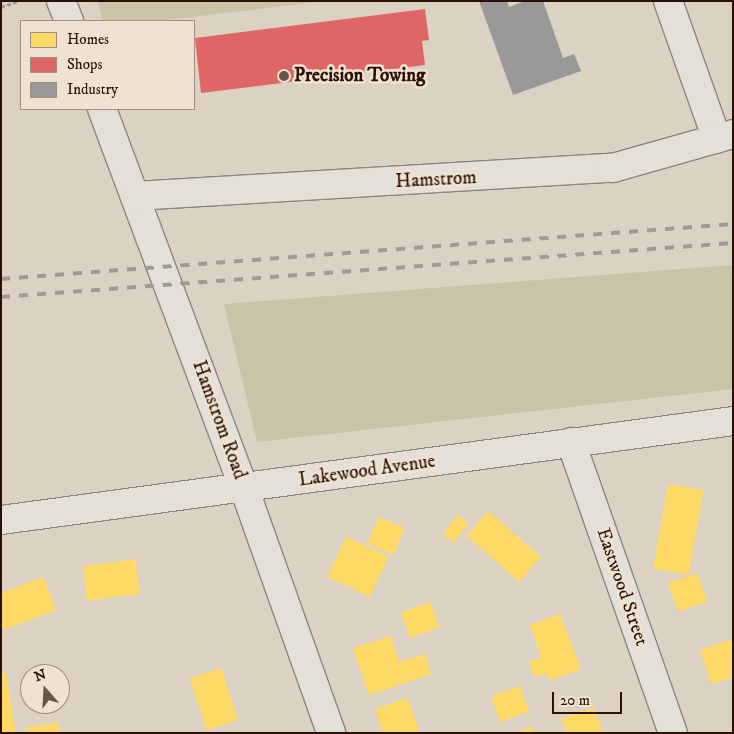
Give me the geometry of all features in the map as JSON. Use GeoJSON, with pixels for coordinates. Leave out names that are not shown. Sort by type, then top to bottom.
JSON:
{"type":"FeatureCollection","features":[{"type":"Feature","properties":{"kind":"street"},"geometry":{"type":"LineString","coordinates":[[61,1],[68,20]]}},
{"type":"Feature","properties":{"kind":"street"},"geometry":{"type":"LineString","coordinates":[[668,1],[725,137]]}},
{"type":"Feature","properties":{"kind":"street","name":"Hamstrom Road"},"geometry":{"type":"LineString","coordinates":[[102,110],[244,488],[331,733]]}},
{"type":"Feature","properties":{"kind":"street","name":"Hamstrom"},"geometry":{"type":"LineString","coordinates":[[136,196],[613,168],[725,137]]}},
{"type":"Feature","properties":{"kind":"street","name":"Lakewood Avenue"},"geometry":{"type":"LineString","coordinates":[[1,520],[733,421]]}},
{"type":"Feature","properties":{"kind":"street","name":"Eastwood Street"},"geometry":{"type":"LineString","coordinates":[[572,442],[673,733]]}},
{"type":"Feature","properties":{"kind":"path"},"geometry":{"type":"LineString","coordinates":[[1,7],[18,1]]}},
{"type":"Feature","properties":{"kind":"shaded area"},"geometry":{"type":"Polygon","coordinates":[[[97,1],[324,1],[166,20],[103,20],[97,1]]]}},
{"type":"Feature","properties":{"kind":"shaded area"},"geometry":{"type":"Polygon","coordinates":[[[733,265],[733,389],[257,442],[224,304],[733,265]]]}},
{"type":"Feature","properties":{"kind":"building: Homes"},"geometry":{"type":"Polygon","coordinates":[[[668,484],[703,490],[689,575],[653,569],[668,484]]]}},
{"type":"Feature","properties":{"kind":"building: Homes"},"geometry":{"type":"Polygon","coordinates":[[[488,511],[541,557],[519,582],[466,536],[488,511]]]}},
{"type":"Feature","properties":{"kind":"building: Homes"},"geometry":{"type":"Polygon","coordinates":[[[457,515],[468,523],[454,543],[443,534],[457,515]]]}},
{"type":"Feature","properties":{"kind":"building: Homes"},"geometry":{"type":"Polygon","coordinates":[[[379,517],[405,528],[393,555],[368,544],[379,517]]]}},
{"type":"Feature","properties":{"kind":"building: Homes"},"geometry":{"type":"Polygon","coordinates":[[[346,537],[389,557],[370,597],[327,577],[346,537]]]}},
{"type":"Feature","properties":{"kind":"building: Homes"},"geometry":{"type":"Polygon","coordinates":[[[135,559],[140,594],[87,601],[83,566],[135,559]]]}},
{"type":"Feature","properties":{"kind":"building: Homes"},"geometry":{"type":"Polygon","coordinates":[[[697,573],[707,601],[678,612],[668,584],[697,573]]]}},
{"type":"Feature","properties":{"kind":"building: Homes"},"geometry":{"type":"Polygon","coordinates":[[[43,577],[56,610],[1,631],[1,593],[43,577]]]}},
{"type":"Feature","properties":{"kind":"building: Homes"},"geometry":{"type":"Polygon","coordinates":[[[430,602],[439,627],[410,638],[401,613],[430,602]]]}},
{"type":"Feature","properties":{"kind":"building: Homes"},"geometry":{"type":"Polygon","coordinates":[[[560,614],[581,669],[549,681],[546,673],[534,677],[529,662],[541,657],[530,625],[560,614]]]}},
{"type":"Feature","properties":{"kind":"building: Homes"},"geometry":{"type":"Polygon","coordinates":[[[391,636],[399,662],[425,654],[431,674],[369,695],[353,648],[391,636]]]}},
{"type":"Feature","properties":{"kind":"building: Homes"},"geometry":{"type":"Polygon","coordinates":[[[733,639],[733,677],[711,684],[700,650],[733,639]]]}},
{"type":"Feature","properties":{"kind":"building: Homes"},"geometry":{"type":"Polygon","coordinates":[[[221,668],[238,720],[207,731],[190,678],[221,668]]]}},
{"type":"Feature","properties":{"kind":"building: Homes"},"geometry":{"type":"Polygon","coordinates":[[[1,673],[6,673],[16,733],[1,733],[1,673]]]}},
{"type":"Feature","properties":{"kind":"building: Homes"},"geometry":{"type":"Polygon","coordinates":[[[520,686],[529,711],[500,722],[491,697],[520,686]]]}},
{"type":"Feature","properties":{"kind":"building: Homes"},"geometry":{"type":"Polygon","coordinates":[[[407,698],[420,733],[383,733],[375,709],[407,698]]]}},
{"type":"Feature","properties":{"kind":"building: Homes"},"geometry":{"type":"Polygon","coordinates":[[[594,707],[603,733],[566,733],[561,719],[594,707]]]}},
{"type":"Feature","properties":{"kind":"building: Homes"},"geometry":{"type":"Polygon","coordinates":[[[58,722],[60,733],[27,733],[26,728],[58,722]]]}},
{"type":"Feature","properties":{"kind":"building: Homes"},"geometry":{"type":"Polygon","coordinates":[[[532,726],[534,733],[515,733],[532,726]]]}},
{"type":"Feature","properties":{"kind":"building: Shops"},"geometry":{"type":"Polygon","coordinates":[[[425,9],[429,40],[422,41],[425,65],[201,93],[195,38],[425,9]]]}},
{"type":"Feature","properties":{"kind":"building: Industry"},"geometry":{"type":"Polygon","coordinates":[[[479,1],[507,1],[509,7],[525,1],[543,1],[563,58],[574,54],[581,71],[513,95],[479,1]]]}},
{"type":"Feature","properties":{"kind":"railway"},"geometry":{"type":"LineString","coordinates":[[1,279],[733,224]]}},
{"type":"Feature","properties":{"kind":"railway"},"geometry":{"type":"LineString","coordinates":[[1,297],[733,243]]}},
{"type":"Feature","properties":{"kind":"place","name":"Precision Towing"},"geometry":{"type":"Point","coordinates":[284,76]}}]}
